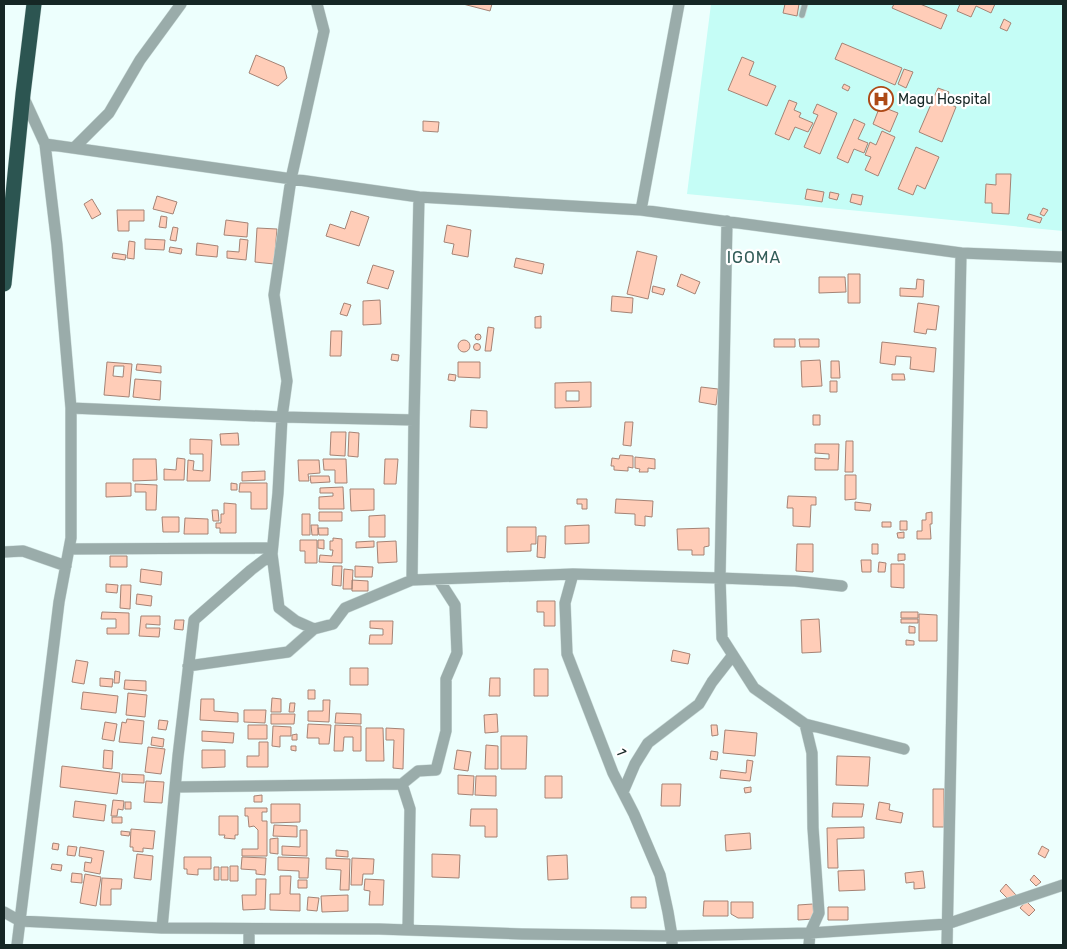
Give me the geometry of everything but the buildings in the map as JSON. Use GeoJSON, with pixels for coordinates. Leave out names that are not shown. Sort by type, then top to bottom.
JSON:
{"type":"FeatureCollection","features":[{"type":"Feature","properties":{"kind":"highway"},"geometry":{"type":"LineString","coordinates":[[4,284],[34,4]]}},
{"type":"Feature","properties":{"kind":"street"},"geometry":{"type":"LineString","coordinates":[[74,148],[109,113],[140,60],[181,4]]}},
{"type":"Feature","properties":{"kind":"street"},"geometry":{"type":"LineString","coordinates":[[314,629],[296,621],[279,608],[272,551],[278,493],[282,417],[287,381],[274,295],[291,179],[324,31],[317,4]]}},
{"type":"Feature","properties":{"kind":"street"},"geometry":{"type":"LineString","coordinates":[[641,210],[679,4]]}},
{"type":"Feature","properties":{"kind":"street"},"geometry":{"type":"LineString","coordinates":[[18,945],[59,602],[71,538],[71,408],[57,245],[45,144],[23,94]]}},
{"type":"Feature","properties":{"kind":"street"},"geometry":{"type":"LineString","coordinates":[[45,144],[419,197],[641,210],[961,253],[1063,257]]}},
{"type":"Feature","properties":{"kind":"street"},"geometry":{"type":"LineString","coordinates":[[412,580],[419,197]]}},
{"type":"Feature","properties":{"kind":"street"},"geometry":{"type":"LineString","coordinates":[[727,222],[720,578],[722,638],[754,688],[805,724],[904,748]]}},
{"type":"Feature","properties":{"kind":"street"},"geometry":{"type":"LineString","coordinates":[[947,945],[961,253]]}},
{"type":"Feature","properties":{"kind":"street"},"geometry":{"type":"LineString","coordinates":[[71,408],[282,417],[414,420]]}},
{"type":"Feature","properties":{"kind":"street"},"geometry":{"type":"LineString","coordinates":[[69,549],[272,551]]}},
{"type":"Feature","properties":{"kind":"street"},"geometry":{"type":"LineString","coordinates":[[4,552],[23,551],[66,566]]}},
{"type":"Feature","properties":{"kind":"street"},"geometry":{"type":"LineString","coordinates":[[162,928],[194,620],[272,551]]}},
{"type":"Feature","properties":{"kind":"street"},"geometry":{"type":"LineString","coordinates":[[188,666],[288,652],[314,629],[334,624],[345,608],[412,580],[572,574],[795,581],[842,586]]}},
{"type":"Feature","properties":{"kind":"street","name":"1"},"geometry":{"type":"LineString","coordinates":[[572,574],[565,603],[567,654],[613,773],[634,814],[660,874],[672,941]]}},
{"type":"Feature","properties":{"kind":"street"},"geometry":{"type":"LineString","coordinates":[[176,787],[402,784],[418,771],[436,770],[446,731],[446,679],[457,653],[455,605],[439,580]]}},
{"type":"Feature","properties":{"kind":"street"},"geometry":{"type":"LineString","coordinates":[[623,792],[635,764],[648,743],[699,704],[712,682],[733,655]]}},
{"type":"Feature","properties":{"kind":"street"},"geometry":{"type":"LineString","coordinates":[[805,724],[812,753],[813,828],[819,913],[810,933],[809,945]]}},
{"type":"Feature","properties":{"kind":"street"},"geometry":{"type":"LineString","coordinates":[[402,784],[410,809],[408,930]]}},
{"type":"Feature","properties":{"kind":"street"},"geometry":{"type":"LineString","coordinates":[[4,912],[20,921],[162,928],[408,930],[672,941],[947,924],[1063,886]]}},
{"type":"Feature","properties":{"kind":"street"},"geometry":{"type":"LineString","coordinates":[[249,929],[249,945]]}},
{"type":"Feature","properties":{"kind":"lane"},"geometry":{"type":"LineString","coordinates":[[802,15],[805,4]]}},
{"type":"Feature","properties":{"kind":"shaded area","name":"Magu Hospital"},"geometry":{"type":"Polygon","coordinates":[[[711,4],[1063,4],[1063,231],[687,194],[711,4]]]}},
{"type":"Feature","properties":{"kind":"place","name":"Magu Hospital"},"geometry":{"type":"Point","coordinates":[881,99]}},
{"type":"Feature","properties":{"kind":"district","name":"IGOMA"},"geometry":{"type":"Point","coordinates":[754,257]}}]}
